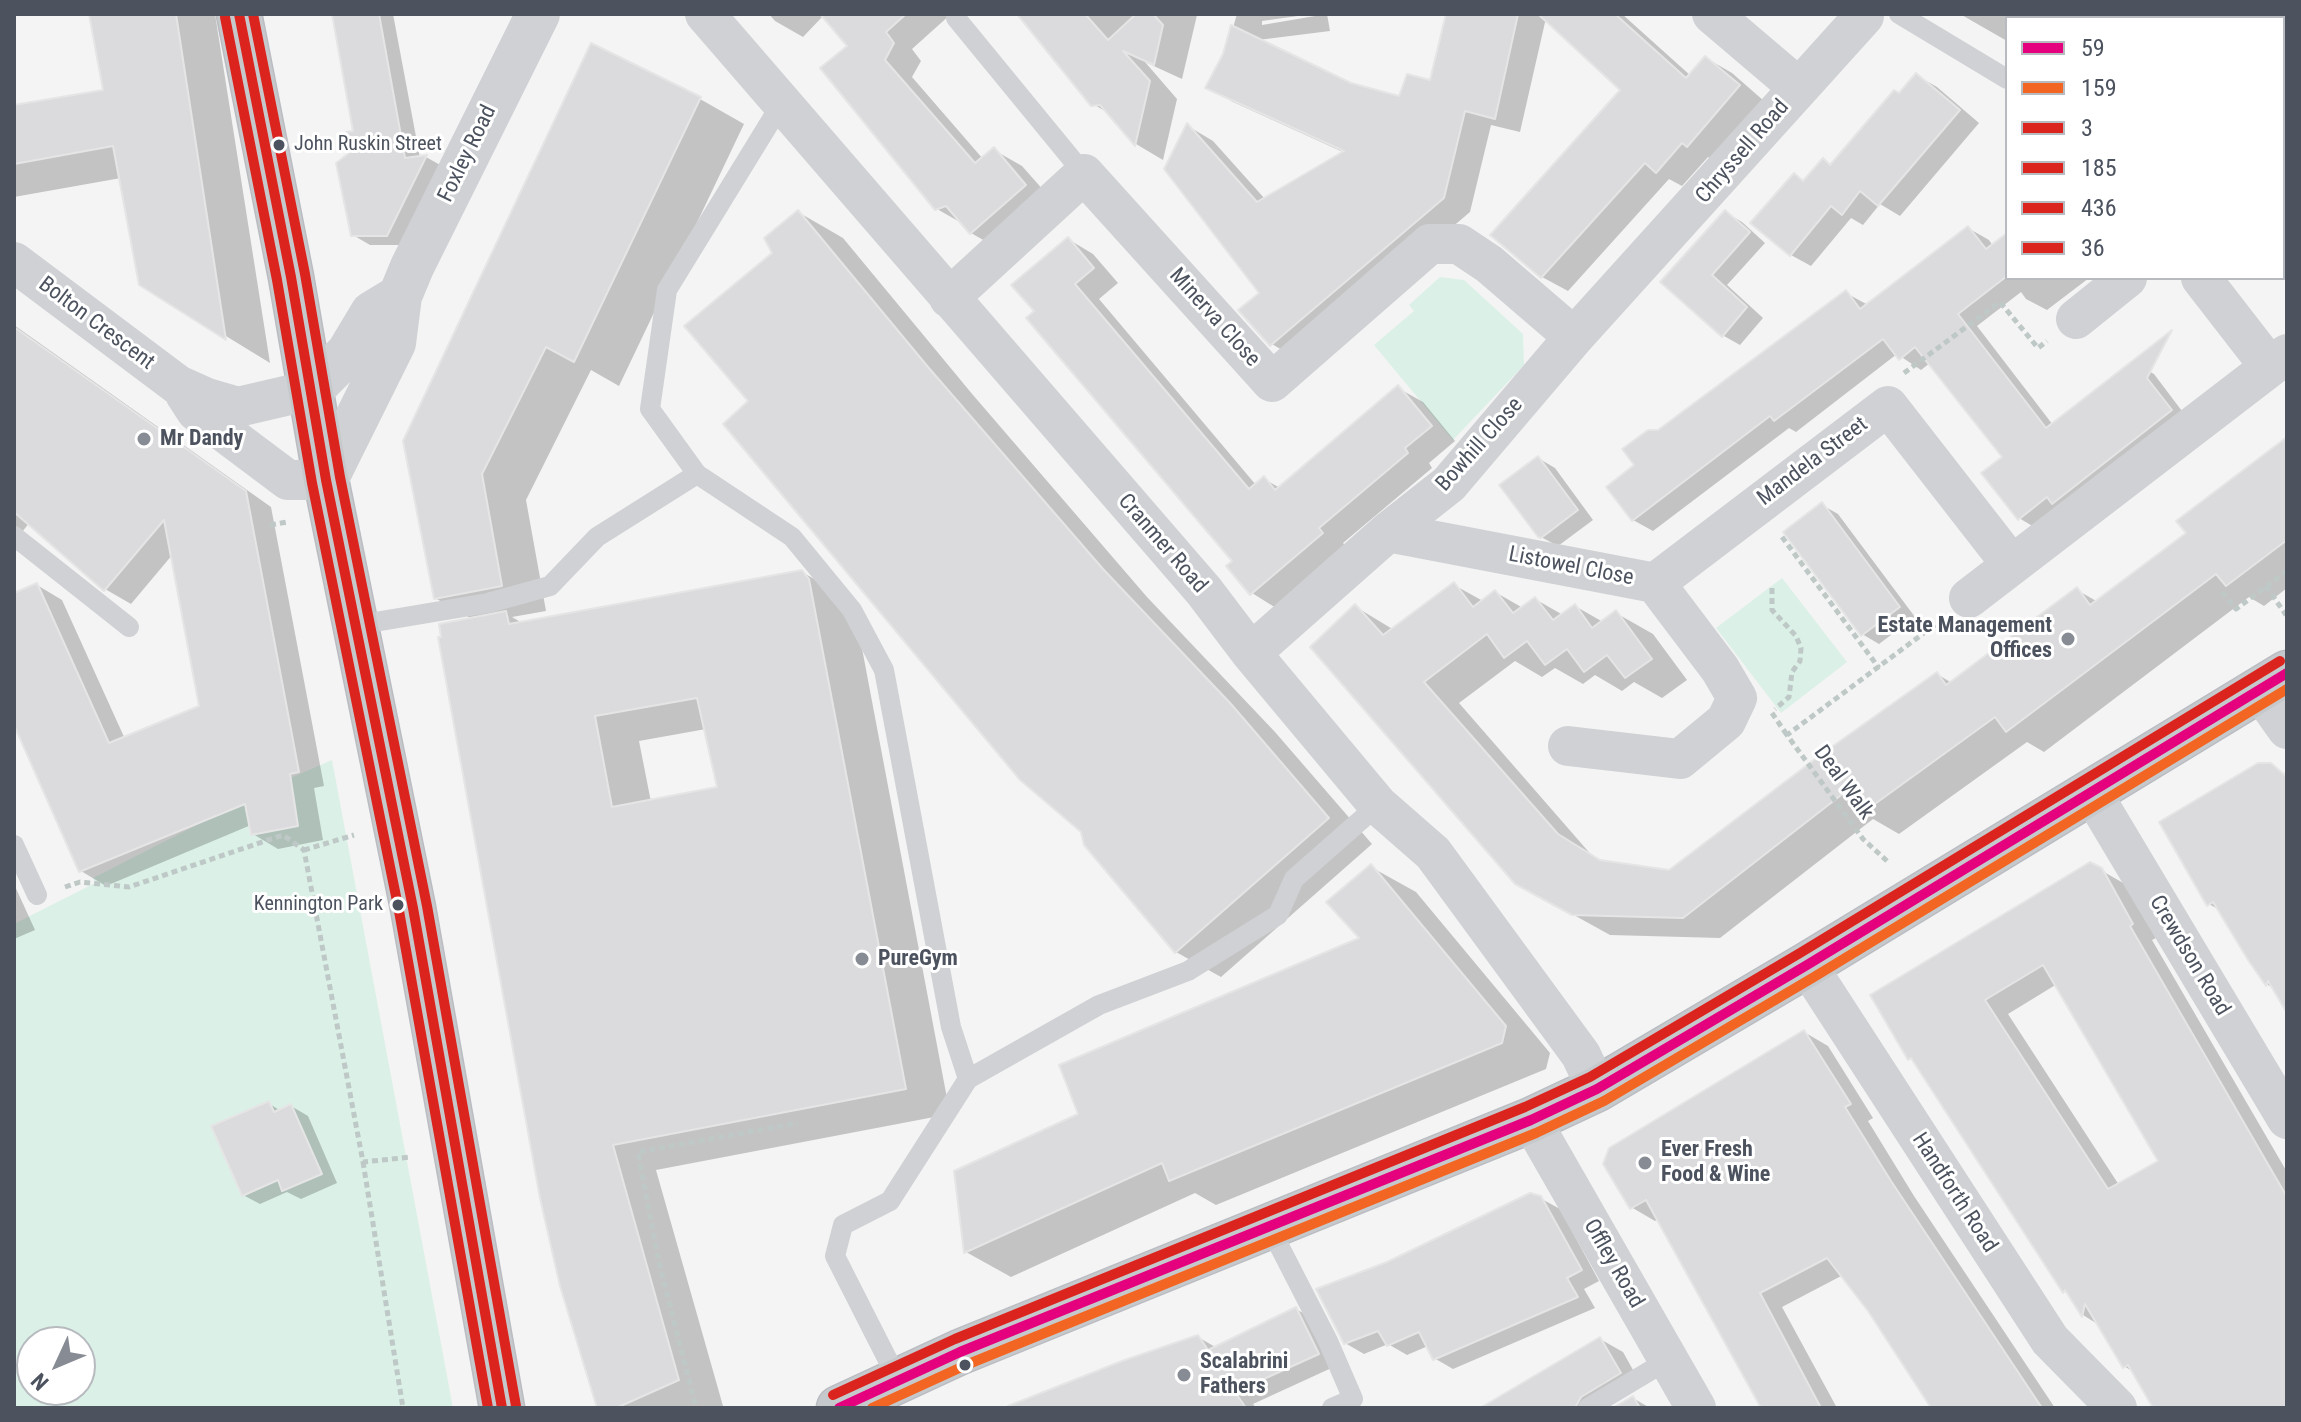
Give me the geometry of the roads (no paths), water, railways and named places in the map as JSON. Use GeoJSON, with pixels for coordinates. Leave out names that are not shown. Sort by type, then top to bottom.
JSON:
{"type":"FeatureCollection","features":[{"type":"Feature","properties":{"kind":"highway"},"geometry":{"type":"LineString","coordinates":[[239,14],[326,480],[413,908],[502,1408]]}},
{"type":"Feature","properties":{"kind":"highway"},"geometry":{"type":"LineString","coordinates":[[839,1408],[960,1352],[1531,1120],[1597,1089],[2274,682]]}},
{"type":"Feature","properties":{"kind":"street","name":"Foxley Road"},"geometry":{"type":"LineString","coordinates":[[326,480],[394,343],[400,296],[538,14]]}},
{"type":"Feature","properties":{"kind":"street","name":"Cranmer Road"},"geometry":{"type":"LineString","coordinates":[[705,14],[1204,591],[1251,653],[1378,805],[1433,853],[1581,1055],[1597,1089]]}},
{"type":"Feature","properties":{"kind":"street","name":"Chryssell Road"},"geometry":{"type":"LineString","coordinates":[[1712,14],[1799,88]]}},
{"type":"Feature","properties":{"kind":"street","name":"Chryssell Road"},"geometry":{"type":"LineString","coordinates":[[1687,216],[1799,88],[1882,15]]}},
{"type":"Feature","properties":{"kind":"street"},"geometry":{"type":"LineString","coordinates":[[949,298],[1084,174]]}},
{"type":"Feature","properties":{"kind":"street","name":"Minerva Close"},"geometry":{"type":"LineString","coordinates":[[1084,174],[1272,382],[1430,244],[1459,244],[1489,264],[1574,337]]}},
{"type":"Feature","properties":{"kind":"street","name":"Bowhill Close"},"geometry":{"type":"LineString","coordinates":[[1251,653],[1388,532],[1449,484],[1574,337],[1687,216]]}},
{"type":"Feature","properties":{"kind":"street","name":"Bolton Crescent"},"geometry":{"type":"LineString","coordinates":[[14,262],[178,385],[207,398],[238,407],[311,390]]}},
{"type":"Feature","properties":{"kind":"street"},"geometry":{"type":"LineString","coordinates":[[2076,319],[2125,280]]}},
{"type":"Feature","properties":{"kind":"street"},"geometry":{"type":"LineString","coordinates":[[1969,598],[2278,361],[2203,280]]}},
{"type":"Feature","properties":{"kind":"street","name":"Foxley Road"},"geometry":{"type":"LineString","coordinates":[[311,390],[348,353],[372,313],[400,296]]}},
{"type":"Feature","properties":{"kind":"street","name":"Bolton Crescent"},"geometry":{"type":"LineString","coordinates":[[178,385],[196,411],[288,480],[326,480]]}},
{"type":"Feature","properties":{"kind":"street","name":"Mandela Street"},"geometry":{"type":"LineString","coordinates":[[1655,583],[1888,406],[2011,564]]}},
{"type":"Feature","properties":{"kind":"street","name":"Listowel Close"},"geometry":{"type":"LineString","coordinates":[[1388,532],[1655,583],[1720,669],[1737,698],[1726,721],[1680,759],[1568,746]]}},
{"type":"Feature","properties":{"kind":"street"},"geometry":{"type":"LineString","coordinates":[[2274,682],[2287,729]]}},
{"type":"Feature","properties":{"kind":"street","name":"Crewdson Road"},"geometry":{"type":"LineString","coordinates":[[2092,793],[2287,1119]]}},
{"type":"Feature","properties":{"kind":"street","name":"Handforth Road"},"geometry":{"type":"LineString","coordinates":[[1807,965],[2050,1340],[2117,1408]]}},
{"type":"Feature","properties":{"kind":"street","name":"Offley Road"},"geometry":{"type":"LineString","coordinates":[[1531,1120],[1696,1408]]}},
{"type":"Feature","properties":{"kind":"lane"},"geometry":{"type":"LineString","coordinates":[[1882,15],[2005,78]]}},
{"type":"Feature","properties":{"kind":"lane"},"geometry":{"type":"LineString","coordinates":[[956,18],[1084,174]]}},
{"type":"Feature","properties":{"kind":"lane"},"geometry":{"type":"LineString","coordinates":[[783,101],[667,290],[650,409],[697,474],[792,537],[852,610],[884,670],[951,1027],[968,1079]]}},
{"type":"Feature","properties":{"kind":"lane"},"geometry":{"type":"LineString","coordinates":[[357,625],[488,603],[550,586],[597,537],[697,474]]}},
{"type":"Feature","properties":{"kind":"lane"},"geometry":{"type":"LineString","coordinates":[[14,536],[129,627]]}},
{"type":"Feature","properties":{"kind":"lane"},"geometry":{"type":"LineString","coordinates":[[898,1380],[835,1256],[843,1225],[890,1201],[968,1079],[1099,1005],[1188,971],[1278,915],[1294,879],[1378,805]]}},
{"type":"Feature","properties":{"kind":"lane"},"geometry":{"type":"LineString","coordinates":[[14,845],[37,895]]}},
{"type":"Feature","properties":{"kind":"lane"},"geometry":{"type":"LineString","coordinates":[[1269,1226],[1328,1341],[1353,1399],[1332,1408]]}},
{"type":"Feature","properties":{"kind":"lane"},"geometry":{"type":"LineString","coordinates":[[1588,1408],[1668,1360]]}},
{"type":"Feature","properties":{"kind":"place","name":"John Ruskin Street"},"geometry":{"type":"Point","coordinates":[279,145]}},
{"type":"Feature","properties":{"kind":"place","name":"Mr Dandy"},"geometry":{"type":"Point","coordinates":[144,439]}},
{"type":"Feature","properties":{"kind":"place","name":"Estate Management Offices"},"geometry":{"type":"Point","coordinates":[2068,639]}},
{"type":"Feature","properties":{"kind":"place","name":"Kennington Park"},"geometry":{"type":"Point","coordinates":[398,905]}},
{"type":"Feature","properties":{"kind":"place","name":"PureGym"},"geometry":{"type":"Point","coordinates":[862,959]}},
{"type":"Feature","properties":{"kind":"place","name":"Ever Fresh Food & Wine"},"geometry":{"type":"Point","coordinates":[1645,1163]}},
{"type":"Feature","properties":{"kind":"place","name":"Scalabrini Fathers"},"geometry":{"type":"Point","coordinates":[1184,1375]}}]}
